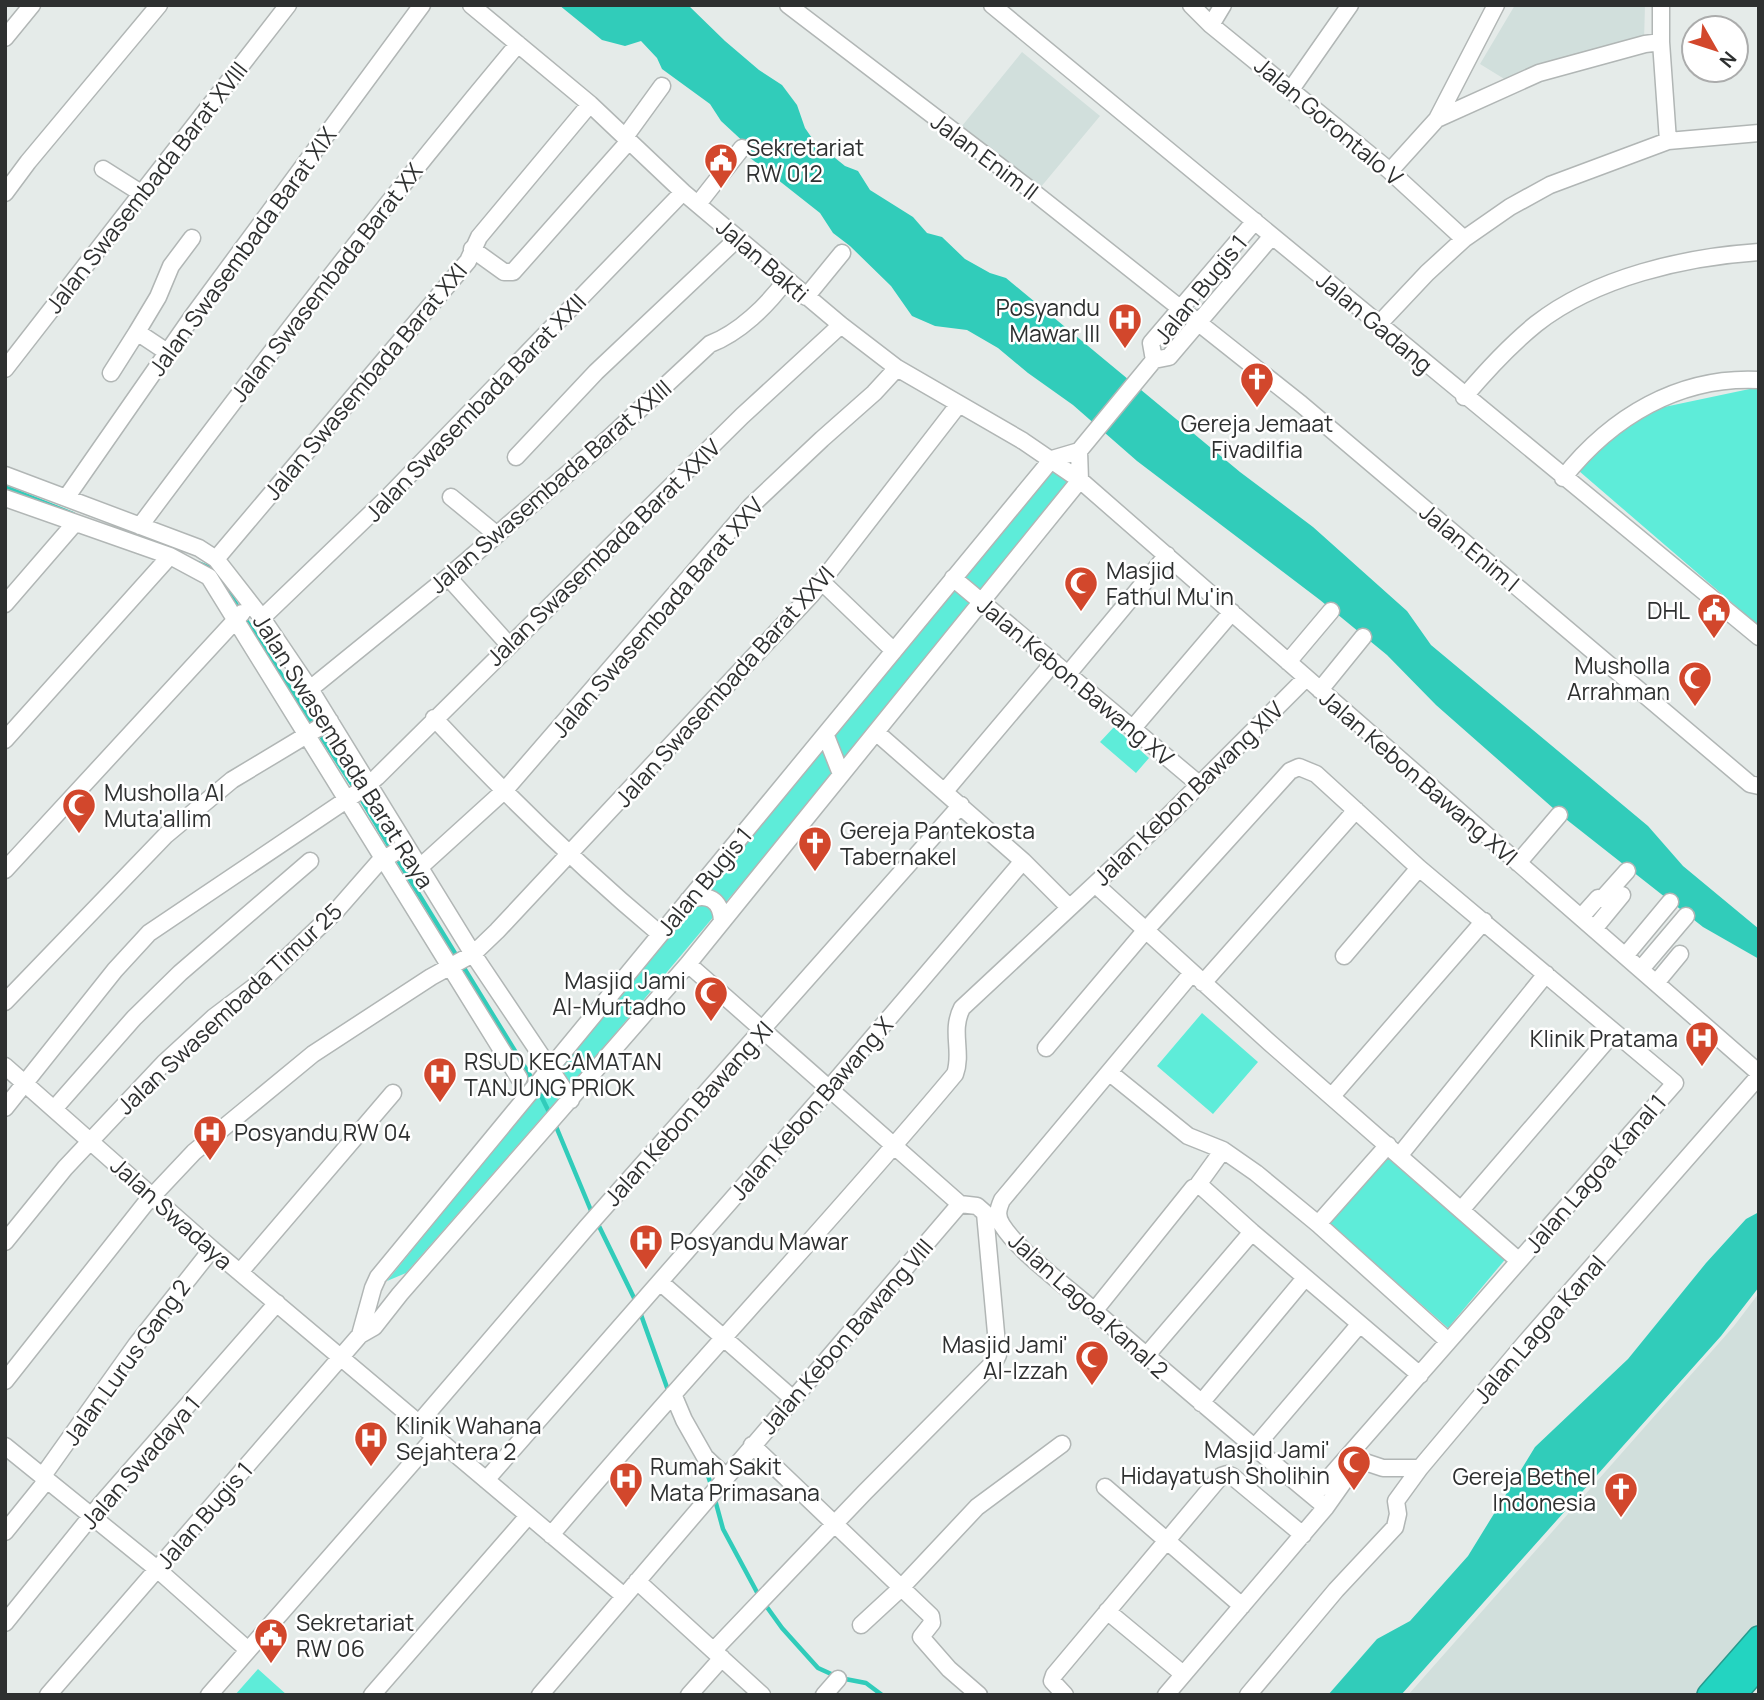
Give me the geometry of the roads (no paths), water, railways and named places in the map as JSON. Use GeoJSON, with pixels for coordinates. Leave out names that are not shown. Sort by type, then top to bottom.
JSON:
{"type":"FeatureCollection","features":[{"type":"Feature","properties":{"kind":"highway"},"geometry":{"type":"LineString","coordinates":[[1709,1695],[1759,1638]]}},
{"type":"Feature","properties":{"kind":"highway"},"geometry":{"type":"LineString","coordinates":[[1734,1695],[1759,1666]]}},
{"type":"Feature","properties":{"kind":"street"},"geometry":{"type":"LineString","coordinates":[[5,38],[32,5]]}},
{"type":"Feature","properties":{"kind":"street"},"geometry":{"type":"LineString","coordinates":[[5,193],[159,5]]}},
{"type":"Feature","properties":{"kind":"street","name":"Jalan Swasembada Barat XVIII"},"geometry":{"type":"LineString","coordinates":[[5,369],[288,5]]}},
{"type":"Feature","properties":{"kind":"street","name":"Jalan Swasembada Barat XIX"},"geometry":{"type":"LineString","coordinates":[[66,498],[167,352],[422,5]]}},
{"type":"Feature","properties":{"kind":"street","name":"Jalan Bakti"},"geometry":{"type":"LineString","coordinates":[[471,5],[590,104],[683,192],[841,325],[897,368],[1052,459],[1080,480]]}},
{"type":"Feature","properties":{"kind":"street","name":"Jalan Enim II"},"geometry":{"type":"LineString","coordinates":[[788,5],[1181,308]]}},
{"type":"Feature","properties":{"kind":"street","name":"Jalan Gadang"},"geometry":{"type":"LineString","coordinates":[[992,5],[1464,397],[1759,637]]}},
{"type":"Feature","properties":{"kind":"street","name":"Jalan Gorontalo V"},"geometry":{"type":"LineString","coordinates":[[1191,5],[1391,171],[1464,239]]}},
{"type":"Feature","properties":{"kind":"street"},"geometry":{"type":"LineString","coordinates":[[1212,24],[1223,5]]}},
{"type":"Feature","properties":{"kind":"street"},"geometry":{"type":"LineString","coordinates":[[1292,88],[1350,5]]}},
{"type":"Feature","properties":{"kind":"street"},"geometry":{"type":"LineString","coordinates":[[1391,171],[1437,119],[1496,5]]}},
{"type":"Feature","properties":{"kind":"street"},"geometry":{"type":"LineString","coordinates":[[1661,5],[1668,141]]}},
{"type":"Feature","properties":{"kind":"street"},"geometry":{"type":"LineString","coordinates":[[1437,119],[1539,73],[1661,41]]}},
{"type":"Feature","properties":{"kind":"street","name":"Jalan Swasembada Barat XX"},"geometry":{"type":"LineString","coordinates":[[140,526],[299,314],[518,44]]}},
{"type":"Feature","properties":{"kind":"street"},"geometry":{"type":"LineString","coordinates":[[472,249],[504,272],[513,272],[627,139],[662,86]]}},
{"type":"Feature","properties":{"kind":"street","name":"Jalan Swasembada Barat XXI"},"geometry":{"type":"LineString","coordinates":[[216,559],[468,261],[479,237],[590,104]]}},
{"type":"Feature","properties":{"kind":"street"},"geometry":{"type":"LineString","coordinates":[[1378,325],[1427,273],[1464,239],[1510,207],[1550,185],[1668,141],[1759,133]]}},
{"type":"Feature","properties":{"kind":"street"},"geometry":{"type":"LineString","coordinates":[[698,204],[742,148]]}},
{"type":"Feature","properties":{"kind":"street"},"geometry":{"type":"LineString","coordinates":[[103,169],[141,193]]}},
{"type":"Feature","properties":{"kind":"street","name":"Jalan Swasembada Barat XXII"},"geometry":{"type":"LineString","coordinates":[[262,618],[378,507],[683,192]]}},
{"type":"Feature","properties":{"kind":"street","name":"Jalan Bugis 1"},"geometry":{"type":"LineString","coordinates":[[1151,363],[1151,343],[1255,221]]}},
{"type":"Feature","properties":{"kind":"street","name":"Jalan Bugis 1"},"geometry":{"type":"LineString","coordinates":[[1079,452],[1151,363],[1169,357],[1272,236]]}},
{"type":"Feature","properties":{"kind":"street"},"geometry":{"type":"LineString","coordinates":[[516,457],[596,372],[738,237]]}},
{"type":"Feature","properties":{"kind":"street"},"geometry":{"type":"LineString","coordinates":[[111,373],[158,298],[171,266],[192,238]]}},
{"type":"Feature","properties":{"kind":"street"},"geometry":{"type":"LineString","coordinates":[[1464,397],[1537,323],[1591,293],[1666,265],[1704,257],[1759,252]]}},
{"type":"Feature","properties":{"kind":"street"},"geometry":{"type":"LineString","coordinates":[[806,297],[842,253]]}},
{"type":"Feature","properties":{"kind":"street","name":"Jalan Swasembada Barat XXIII"},"geometry":{"type":"LineString","coordinates":[[310,689],[448,577],[610,437],[710,344],[723,340],[759,310],[786,281]]}},
{"type":"Feature","properties":{"kind":"street","name":"Jalan Enim I"},"geometry":{"type":"LineString","coordinates":[[1181,308],[1311,413],[1750,784],[1759,786]]}},
{"type":"Feature","properties":{"kind":"street","name":"Jalan Swasembada Barat XXIV"},"geometry":{"type":"LineString","coordinates":[[5,1108],[115,970],[149,933],[358,791],[742,416],[841,325]]}},
{"type":"Feature","properties":{"kind":"street"},"geometry":{"type":"LineString","coordinates":[[136,332],[167,352]]}},
{"type":"Feature","properties":{"kind":"street","name":"Jalan Swasembada Barat XXV"},"geometry":{"type":"LineString","coordinates":[[419,868],[505,790],[727,532],[792,466],[874,393],[897,368]]}},
{"type":"Feature","properties":{"kind":"street"},"geometry":{"type":"LineString","coordinates":[[1563,478],[1596,439],[1651,403],[1717,381],[1759,380]]}},
{"type":"Feature","properties":{"kind":"street","name":"Jalan Swasembada Barat XXVI"},"geometry":{"type":"LineString","coordinates":[[5,1381],[152,1196],[194,1152],[313,1054],[471,955],[570,855],[822,582],[959,404]]}},
{"type":"Feature","properties":{"kind":"street"},"geometry":{"type":"LineString","coordinates":[[1052,459],[1079,452],[1080,480]]}},
{"type":"Feature","properties":{"kind":"street","name":"Jalan Bugis 1"},"geometry":{"type":"LineString","coordinates":[[360,1335],[373,1288],[383,1272],[1052,459]]}},
{"type":"Feature","properties":{"kind":"street","name":"Jalan Swasembada Barat Raya"},"geometry":{"type":"LineString","coordinates":[[5,475],[199,548],[216,559],[244,611],[262,618],[310,689],[329,722],[358,791],[395,852],[419,868],[471,955],[568,1103]]}},
{"type":"Feature","properties":{"kind":"street","name":"Jalan Bugis 1"},"geometry":{"type":"LineString","coordinates":[[48,1695],[360,1335],[374,1327],[688,964],[1080,480]]}},
{"type":"Feature","properties":{"kind":"street","name":"Jalan Kebon Bawang XVI"},"geometry":{"type":"LineString","coordinates":[[1080,480],[1759,1074]]}},
{"type":"Feature","properties":{"kind":"street"},"geometry":{"type":"LineString","coordinates":[[451,497],[496,534]]}},
{"type":"Feature","properties":{"kind":"street"},"geometry":{"type":"LineString","coordinates":[[5,498],[170,556],[209,577],[244,611],[307,734],[358,791],[395,852],[452,966],[519,1078]]}},
{"type":"Feature","properties":{"kind":"street"},"geometry":{"type":"LineString","coordinates":[[5,604],[75,523]]}},
{"type":"Feature","properties":{"kind":"street"},"geometry":{"type":"LineString","coordinates":[[1068,674],[1167,555]]}},
{"type":"Feature","properties":{"kind":"street"},"geometry":{"type":"LineString","coordinates":[[5,740],[170,556]]}},
{"type":"Feature","properties":{"kind":"street"},"geometry":{"type":"LineString","coordinates":[[448,577],[509,645]]}},
{"type":"Feature","properties":{"kind":"street","name":"Jalan Kebon Bawang XV"},"geometry":{"type":"LineString","coordinates":[[953,578],[1200,785]]}},
{"type":"Feature","properties":{"kind":"street"},"geometry":{"type":"LineString","coordinates":[[822,582],[894,651]]}},
{"type":"Feature","properties":{"kind":"street"},"geometry":{"type":"LineString","coordinates":[[5,870],[244,611]]}},
{"type":"Feature","properties":{"kind":"street"},"geometry":{"type":"LineString","coordinates":[[1288,662],[1331,611]]}},
{"type":"Feature","properties":{"kind":"street"},"geometry":{"type":"LineString","coordinates":[[1133,728],[1232,612]]}},
{"type":"Feature","properties":{"kind":"street"},"geometry":{"type":"LineString","coordinates":[[1320,690],[1363,637]]}},
{"type":"Feature","properties":{"kind":"street"},"geometry":{"type":"LineString","coordinates":[[945,791],[1054,663]]}},
{"type":"Feature","properties":{"kind":"street","name":"Jalan Kebon Bawang XIV"},"geometry":{"type":"LineString","coordinates":[[551,1535],[895,1146],[955,1074],[956,1019],[962,1008],[1096,885],[1306,678]]}},
{"type":"Feature","properties":{"kind":"street"},"geometry":{"type":"LineString","coordinates":[[434,718],[570,855],[660,934]]}},
{"type":"Feature","properties":{"kind":"street"},"geometry":{"type":"LineString","coordinates":[[5,1002],[166,835],[232,780],[329,722]]}},
{"type":"Feature","properties":{"kind":"street"},"geometry":{"type":"LineString","coordinates":[[877,733],[1023,861],[1069,907]]}},
{"type":"Feature","properties":{"kind":"street"},"geometry":{"type":"LineString","coordinates":[[826,736],[841,775]]}},
{"type":"Feature","properties":{"kind":"street","name":"Jalan Lagoa Kanal 1"},"geometry":{"type":"LineString","coordinates":[[1145,931],[1290,771],[1299,767],[1307,768],[1419,868],[1675,1083],[1313,1496]]}},
{"type":"Feature","properties":{"kind":"street","name":"Jalan Kebon Bawang XI"},"geometry":{"type":"LineString","coordinates":[[419,1423],[586,1227],[961,805]]}},
{"type":"Feature","properties":{"kind":"street"},"geometry":{"type":"LineString","coordinates":[[1198,978],[1356,810]]}},
{"type":"Feature","properties":{"kind":"street"},"geometry":{"type":"LineString","coordinates":[[1518,863],[1559,815]]}},
{"type":"Feature","properties":{"kind":"street","name":"Jalan Swasembada Timur 25"},"geometry":{"type":"LineString","coordinates":[[5,1242],[91,1140],[164,1063],[215,1017],[263,980],[395,852]]}},
{"type":"Feature","properties":{"kind":"street"},"geometry":{"type":"LineString","coordinates":[[54,1109],[134,1018],[180,973],[310,861]]}},
{"type":"Feature","properties":{"kind":"street","name":"Jalan Kebon Bawang X"},"geometry":{"type":"LineString","coordinates":[[486,1480],[829,1088],[1023,861]]}},
{"type":"Feature","properties":{"kind":"street"},"geometry":{"type":"LineString","coordinates":[[1344,956],[1419,868]]}},
{"type":"Feature","properties":{"kind":"street"},"geometry":{"type":"LineString","coordinates":[[1581,917],[1628,871]]}},
{"type":"Feature","properties":{"kind":"street","name":"Jalan Lagoa Kanal 1"},"geometry":{"type":"LineString","coordinates":[[1096,885],[1518,1260]]}},
{"type":"Feature","properties":{"kind":"street"},"geometry":{"type":"LineString","coordinates":[[1594,929],[1622,895]]}},
{"type":"Feature","properties":{"kind":"street"},"geometry":{"type":"LineString","coordinates":[[688,900],[708,896],[717,902],[722,911],[722,921]]}},
{"type":"Feature","properties":{"kind":"street"},"geometry":{"type":"LineString","coordinates":[[1625,956],[1670,902]]}},
{"type":"Feature","properties":{"kind":"street"},"geometry":{"type":"LineString","coordinates":[[1641,969],[1686,916]]}},
{"type":"Feature","properties":{"kind":"street"},"geometry":{"type":"LineString","coordinates":[[1332,1096],[1485,921]]}},
{"type":"Feature","properties":{"kind":"street"},"geometry":{"type":"LineString","coordinates":[[1046,1048],[1145,931]]}},
{"type":"Feature","properties":{"kind":"street"},"geometry":{"type":"LineString","coordinates":[[1656,983],[1680,954]]}},
{"type":"Feature","properties":{"kind":"street"},"geometry":{"type":"LineString","coordinates":[[688,964],[960,1204],[977,1206],[985,1213],[998,1355],[762,1599],[718,1654],[690,1695]]}},
{"type":"Feature","properties":{"kind":"street"},"geometry":{"type":"LineString","coordinates":[[1318,1224],[1393,1150],[1546,974]]}},
{"type":"Feature","properties":{"kind":"street","name":"Jalan Lagoa Kanal 2"},"geometry":{"type":"LineString","coordinates":[[1198,978],[1111,1073],[1002,1200],[998,1210],[1002,1225],[1020,1246],[1326,1507]]}},
{"type":"Feature","properties":{"kind":"street"},"geometry":{"type":"LineString","coordinates":[[1461,1210],[1614,1032]]}},
{"type":"Feature","properties":{"kind":"street","name":"Jalan Swadaya"},"geometry":{"type":"LineString","coordinates":[[5,1066],[212,1249],[624,1596]]}},
{"type":"Feature","properties":{"kind":"street"},"geometry":{"type":"LineString","coordinates":[[1111,1073],[1188,1136],[1223,1150],[1256,1173],[1318,1224],[1448,1341]]}},
{"type":"Feature","properties":{"kind":"street","name":"Jalan Lagoa Kanal"},"geometry":{"type":"LineString","coordinates":[[1248,1695],[1336,1590],[1395,1527],[1398,1514],[1396,1501],[1420,1468],[1759,1074]]}},
{"type":"Feature","properties":{"kind":"street"},"geometry":{"type":"LineString","coordinates":[[240,1272],[393,1094]]}},
{"type":"Feature","properties":{"kind":"street"},"geometry":{"type":"LineString","coordinates":[[1094,1310],[1197,1186],[1223,1150]]}},
{"type":"Feature","properties":{"kind":"street"},"geometry":{"type":"LineString","coordinates":[[1197,1186],[1203,1188],[1420,1375]]}},
{"type":"Feature","properties":{"kind":"street","name":"Jalan Kebon Bawang VIII"},"geometry":{"type":"LineString","coordinates":[[540,1695],[960,1204]]}},
{"type":"Feature","properties":{"kind":"street"},"geometry":{"type":"LineString","coordinates":[[1146,1356],[1252,1232]]}},
{"type":"Feature","properties":{"kind":"street","name":"Jalan Lurus Gang 2"},"geometry":{"type":"LineString","coordinates":[[5,1532],[136,1345],[212,1249]]}},
{"type":"Feature","properties":{"kind":"street"},"geometry":{"type":"LineString","coordinates":[[383,1272],[383,1288],[391,1294],[400,1294]]}},
{"type":"Feature","properties":{"kind":"street"},"geometry":{"type":"LineString","coordinates":[[1201,1403],[1306,1278]]}},
{"type":"Feature","properties":{"kind":"street"},"geometry":{"type":"LineString","coordinates":[[660,1282],[792,1398]]}},
{"type":"Feature","properties":{"kind":"street","name":"Jalan Swadaya 1"},"geometry":{"type":"LineString","coordinates":[[5,1623],[91,1517],[277,1303]]}},
{"type":"Feature","properties":{"kind":"street"},"geometry":{"type":"LineString","coordinates":[[1255,1447],[1359,1325]]}},
{"type":"Feature","properties":{"kind":"street"},"geometry":{"type":"LineString","coordinates":[[670,1398],[705,1457],[723,1478]]}},
{"type":"Feature","properties":{"kind":"street"},"geometry":{"type":"LineString","coordinates":[[209,1695],[435,1437]]}},
{"type":"Feature","properties":{"kind":"street"},"geometry":{"type":"LineString","coordinates":[[861,1625],[901,1589],[977,1507],[1062,1444]]}},
{"type":"Feature","properties":{"kind":"street"},"geometry":{"type":"LineString","coordinates":[[752,1445],[932,1618],[921,1637],[950,1669],[979,1695]]}},
{"type":"Feature","properties":{"kind":"street"},"geometry":{"type":"LineString","coordinates":[[5,1446],[157,1569],[248,1650]]}},
{"type":"Feature","properties":{"kind":"street"},"geometry":{"type":"LineString","coordinates":[[1166,1695],[1303,1535],[1350,1473],[1365,1462],[1383,1468],[1420,1468]]}},
{"type":"Feature","properties":{"kind":"street"},"geometry":{"type":"LineString","coordinates":[[1065,1695],[1052,1681],[1054,1675],[1221,1476],[1232,1476],[1303,1535]]}},
{"type":"Feature","properties":{"kind":"street"},"geometry":{"type":"LineString","coordinates":[[1105,1487],[1242,1606]]}},
{"type":"Feature","properties":{"kind":"street"},"geometry":{"type":"LineString","coordinates":[[372,1695],[528,1516]]}},
{"type":"Feature","properties":{"kind":"street"},"geometry":{"type":"LineString","coordinates":[[636,1581],[762,1695]]}},
{"type":"Feature","properties":{"kind":"street"},"geometry":{"type":"LineString","coordinates":[[1107,1611],[1183,1674]]}},
{"type":"Feature","properties":{"kind":"street"},"geometry":{"type":"LineString","coordinates":[[824,1695],[838,1679]]}},
{"type":"Feature","properties":{"kind":"waterway"},"geometry":{"type":"LineString","coordinates":[[5,487],[73,514]]}},
{"type":"Feature","properties":{"kind":"waterway"},"geometry":{"type":"LineString","coordinates":[[198,563],[213,569],[240,610]]}},
{"type":"Feature","properties":{"kind":"waterway"},"geometry":{"type":"LineString","coordinates":[[244,617],[355,789]]}},
{"type":"Feature","properties":{"kind":"waterway"},"geometry":{"type":"LineString","coordinates":[[360,797],[391,849]]}},
{"type":"Feature","properties":{"kind":"waterway"},"geometry":{"type":"LineString","coordinates":[[396,857],[534,1082]]}},
{"type":"Feature","properties":{"kind":"waterway"},"geometry":{"type":"LineString","coordinates":[[538,1090],[551,1116]]}},
{"type":"Feature","properties":{"kind":"waterway"},"geometry":{"type":"LineString","coordinates":[[555,1124],[592,1213]]}},
{"type":"Feature","properties":{"kind":"waterway"},"geometry":{"type":"LineString","coordinates":[[596,1220],[637,1304]]}},
{"type":"Feature","properties":{"kind":"waterway"},"geometry":{"type":"LineString","coordinates":[[640,1312],[669,1393]]}},
{"type":"Feature","properties":{"kind":"waterway"},"geometry":{"type":"LineString","coordinates":[[705,1466],[712,1488]]}},
{"type":"Feature","properties":{"kind":"waterway"},"geometry":{"type":"LineString","coordinates":[[714,1496],[723,1529],[759,1596]]}},
{"type":"Feature","properties":{"kind":"waterway"},"geometry":{"type":"LineString","coordinates":[[764,1603],[782,1628],[818,1668],[840,1678],[866,1683],[882,1695]]}},
{"type":"Feature","properties":{"kind":"place","name":"Sekretariat RW 012"},"geometry":{"type":"Point","coordinates":[721,190]}},
{"type":"Feature","properties":{"kind":"place","name":"Posyandu Mawar III"},"geometry":{"type":"Point","coordinates":[1125,350]}},
{"type":"Feature","properties":{"kind":"place","name":"Gereja Jemaat Fivadilfia"},"geometry":{"type":"Point","coordinates":[1257,409]}},
{"type":"Feature","properties":{"kind":"place","name":"Masjid Fathul Mu'in"},"geometry":{"type":"Point","coordinates":[1081,613]}},
{"type":"Feature","properties":{"kind":"place","name":"DHL"},"geometry":{"type":"Point","coordinates":[1714,640]}},
{"type":"Feature","properties":{"kind":"place","name":"Musholla Arrahman"},"geometry":{"type":"Point","coordinates":[1695,708]}},
{"type":"Feature","properties":{"kind":"place","name":"Musholla Al Muta'allim"},"geometry":{"type":"Point","coordinates":[79,835]}},
{"type":"Feature","properties":{"kind":"place","name":"Gereja Pantekosta Tabernakel"},"geometry":{"type":"Point","coordinates":[815,873]}},
{"type":"Feature","properties":{"kind":"place","name":"Masjid Jami Al-Murtadho"},"geometry":{"type":"Point","coordinates":[711,1023]}},
{"type":"Feature","properties":{"kind":"place","name":"Klinik Pratama"},"geometry":{"type":"Point","coordinates":[1702,1068]}},
{"type":"Feature","properties":{"kind":"place","name":"RSUD KECAMATAN TANJUNG PRIOK"},"geometry":{"type":"Point","coordinates":[440,1104]}},
{"type":"Feature","properties":{"kind":"place","name":"Posyandu RW 04"},"geometry":{"type":"Point","coordinates":[210,1162]}},
{"type":"Feature","properties":{"kind":"place","name":"Posyandu Mawar"},"geometry":{"type":"Point","coordinates":[646,1271]}},
{"type":"Feature","properties":{"kind":"place","name":"Masjid Jami' Al-Izzah"},"geometry":{"type":"Point","coordinates":[1092,1387]}},
{"type":"Feature","properties":{"kind":"place","name":"Klinik Wahana Sejahtera 2"},"geometry":{"type":"Point","coordinates":[371,1468]}},
{"type":"Feature","properties":{"kind":"place","name":"Masjid Jami' Hidayatush Sholihin"},"geometry":{"type":"Point","coordinates":[1354,1492]}},
{"type":"Feature","properties":{"kind":"place","name":"Rumah Sakit Mata Primasana"},"geometry":{"type":"Point","coordinates":[626,1509]}},
{"type":"Feature","properties":{"kind":"place","name":"Gereja Bethel Indonesia"},"geometry":{"type":"Point","coordinates":[1621,1519]}},
{"type":"Feature","properties":{"kind":"place","name":"Sekretariat RW 06"},"geometry":{"type":"Point","coordinates":[271,1665]}}]}
